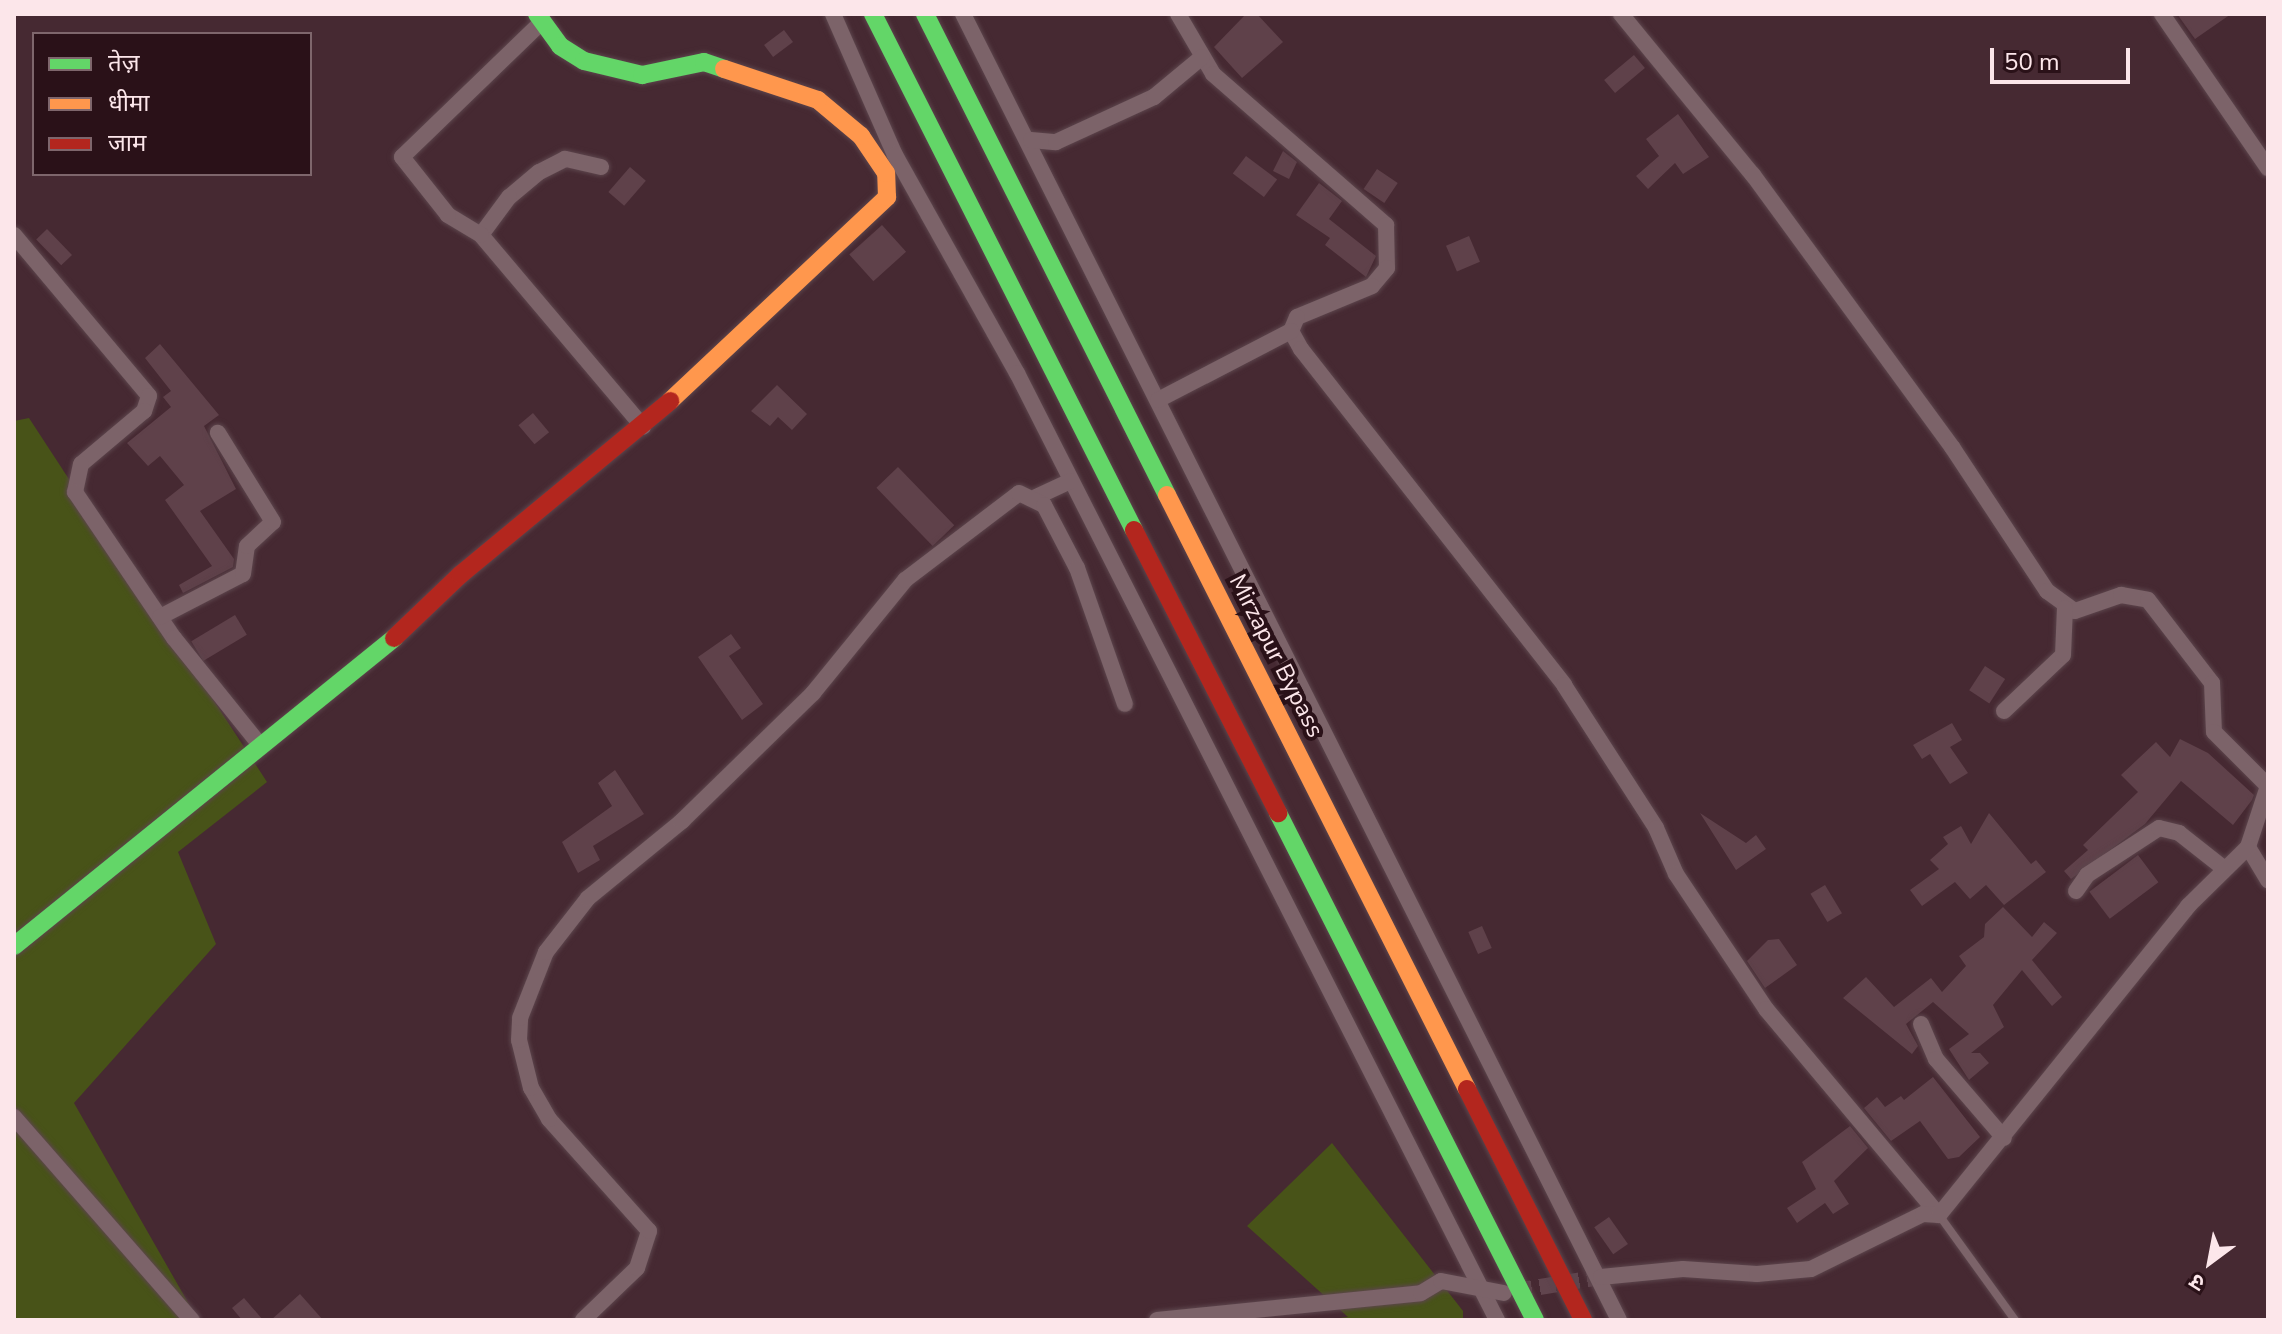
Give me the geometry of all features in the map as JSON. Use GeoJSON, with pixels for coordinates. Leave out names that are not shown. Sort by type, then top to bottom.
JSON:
{"type":"FeatureCollection","features":[{"type":"Feature","properties":{"kind":"main road"},"geometry":{"type":"LineString","coordinates":[[873,14],[1535,1320]]}},
{"type":"Feature","properties":{"kind":"main road","name":"Mirzapur Bypass"},"geometry":{"type":"LineString","coordinates":[[925,14],[1583,1320]]}},
{"type":"Feature","properties":{"kind":"main road"},"geometry":{"type":"LineString","coordinates":[[14,946],[260,745],[357,674],[460,575],[643,427],[883,204],[889,183],[853,125],[818,100],[704,62],[642,75],[598,65],[570,54],[540,18]]}},
{"type":"Feature","properties":{"kind":"street"},"geometry":{"type":"LineString","coordinates":[[833,14],[895,155],[1070,481],[1497,1320]]}},
{"type":"Feature","properties":{"kind":"street"},"geometry":{"type":"LineString","coordinates":[[963,14],[1031,140],[1619,1320]]}},
{"type":"Feature","properties":{"kind":"street"},"geometry":{"type":"LineString","coordinates":[[1158,400],[1291,331],[1297,317],[1372,286],[1390,257],[1386,225],[1213,74],[1178,14]]}},
{"type":"Feature","properties":{"kind":"street"},"geometry":{"type":"LineString","coordinates":[[1621,14],[1753,175],[2065,608],[2063,655],[2004,711]]}},
{"type":"Feature","properties":{"kind":"street"},"geometry":{"type":"LineString","coordinates":[[2162,14],[2268,168]]}},
{"type":"Feature","properties":{"kind":"street"},"geometry":{"type":"LineString","coordinates":[[540,18],[402,157],[448,215],[481,235],[643,427]]}},
{"type":"Feature","properties":{"kind":"street"},"geometry":{"type":"LineString","coordinates":[[1031,140],[1056,142],[1154,97],[1202,57]]}},
{"type":"Feature","properties":{"kind":"street"},"geometry":{"type":"LineString","coordinates":[[481,235],[509,197],[539,172],[565,159],[601,167]]}},
{"type":"Feature","properties":{"kind":"street"},"geometry":{"type":"LineString","coordinates":[[14,235],[149,396],[144,411],[81,464],[73,483],[160,617],[260,745]]}},
{"type":"Feature","properties":{"kind":"street"},"geometry":{"type":"LineString","coordinates":[[1291,331],[1331,391],[1572,697],[1656,828],[1676,874],[1766,1009],[1939,1215]]}},
{"type":"Feature","properties":{"kind":"street"},"geometry":{"type":"LineString","coordinates":[[160,617],[243,574],[247,546],[273,522],[218,433]]}},
{"type":"Feature","properties":{"kind":"street"},"geometry":{"type":"LineString","coordinates":[[583,1320],[637,1268],[649,1231],[567,1143],[531,1088],[522,1062],[520,1018],[546,952],[602,883],[682,821],[813,693],[905,580],[1011,497],[1036,497],[1070,481]]}},
{"type":"Feature","properties":{"kind":"street"},"geometry":{"type":"LineString","coordinates":[[1036,497],[1077,568],[1125,704]]}},
{"type":"Feature","properties":{"kind":"street"},"geometry":{"type":"LineString","coordinates":[[1939,1215],[2222,867],[2248,847],[2268,786],[2220,742],[2211,721],[2217,703],[2212,683],[2148,600],[2130,593],[2086,609],[2065,608]]}},
{"type":"Feature","properties":{"kind":"street"},"geometry":{"type":"LineString","coordinates":[[2076,891],[2087,875],[2159,828],[2179,833],[2222,867]]}},
{"type":"Feature","properties":{"kind":"street"},"geometry":{"type":"LineString","coordinates":[[2248,847],[2268,880]]}},
{"type":"Feature","properties":{"kind":"street"},"geometry":{"type":"LineString","coordinates":[[1921,1024],[1936,1059],[2004,1138]]}},
{"type":"Feature","properties":{"kind":"street"},"geometry":{"type":"LineString","coordinates":[[14,1117],[192,1320]]}},
{"type":"Feature","properties":{"kind":"street"},"geometry":{"type":"LineString","coordinates":[[1601,1277],[1683,1269],[1757,1274],[1811,1269],[1923,1214],[1939,1215]]}},
{"type":"Feature","properties":{"kind":"street"},"geometry":{"type":"LineString","coordinates":[[1157,1320],[1421,1293],[1441,1281],[1504,1293]]}},
{"type":"Feature","properties":{"kind":"lane"},"geometry":{"type":"LineString","coordinates":[[1939,1215],[2015,1320]]}},
{"type":"Feature","properties":{"kind":"green space"},"geometry":{"type":"Polygon","coordinates":[[[29,418],[267,782],[178,852],[216,944],[74,1103],[198,1320],[14,1320],[14,421],[29,418]]]}},
{"type":"Feature","properties":{"kind":"green space"},"geometry":{"type":"Polygon","coordinates":[[[1332,1143],[1463,1311],[1463,1320],[1323,1320],[1348,1317],[1247,1226],[1332,1143]]]}},
{"type":"Feature","properties":{"kind":"building"},"geometry":{"type":"Polygon","coordinates":[[[1246,14],[1257,14],[1283,42],[1242,78],[1214,47],[1246,14]]]}},
{"type":"Feature","properties":{"kind":"building"},"geometry":{"type":"Polygon","coordinates":[[[2177,14],[2231,14],[2195,39],[2177,14]]]}},
{"type":"Feature","properties":{"kind":"building"},"geometry":{"type":"Polygon","coordinates":[[[784,30],[793,42],[773,57],[764,45],[784,30]]]}},
{"type":"Feature","properties":{"kind":"building"},"geometry":{"type":"Polygon","coordinates":[[[1634,55],[1645,68],[1615,93],[1604,80],[1634,55]]]}},
{"type":"Feature","properties":{"kind":"building"},"geometry":{"type":"Polygon","coordinates":[[[1678,114],[1709,157],[1683,174],[1675,163],[1648,189],[1636,176],[1659,156],[1646,139],[1678,114]]]}},
{"type":"Feature","properties":{"kind":"building"},"geometry":{"type":"Polygon","coordinates":[[[1283,151],[1297,162],[1289,179],[1273,171],[1283,151]]]}},
{"type":"Feature","properties":{"kind":"building"},"geometry":{"type":"Polygon","coordinates":[[[1246,156],[1277,179],[1264,197],[1233,174],[1246,156]]]}},
{"type":"Feature","properties":{"kind":"building"},"geometry":{"type":"Polygon","coordinates":[[[630,167],[646,181],[624,206],[608,192],[630,167]]]}},
{"type":"Feature","properties":{"kind":"building"},"geometry":{"type":"Polygon","coordinates":[[[1377,169],[1398,183],[1384,203],[1364,189],[1377,169]]]}},
{"type":"Feature","properties":{"kind":"building"},"geometry":{"type":"Polygon","coordinates":[[[1319,183],[1342,201],[1329,219],[1376,256],[1366,277],[1325,245],[1330,238],[1296,215],[1319,183]]]}},
{"type":"Feature","properties":{"kind":"building"},"geometry":{"type":"Polygon","coordinates":[[[882,225],[906,252],[873,281],[849,254],[882,225]]]}},
{"type":"Feature","properties":{"kind":"building"},"geometry":{"type":"Polygon","coordinates":[[[47,229],[72,255],[61,265],[36,239],[47,229]]]}},
{"type":"Feature","properties":{"kind":"building"},"geometry":{"type":"Polygon","coordinates":[[[1469,236],[1480,262],[1457,272],[1446,246],[1469,236]]]}},
{"type":"Feature","properties":{"kind":"building"},"geometry":{"type":"Polygon","coordinates":[[[160,344],[219,415],[204,426],[236,489],[200,511],[234,559],[233,567],[183,593],[179,585],[212,566],[165,500],[184,485],[160,456],[148,466],[127,443],[171,407],[163,397],[171,391],[145,358],[160,344]]]}},
{"type":"Feature","properties":{"kind":"building"},"geometry":{"type":"Polygon","coordinates":[[[777,385],[807,414],[792,430],[778,417],[770,426],[751,411],[777,385]]]}},
{"type":"Feature","properties":{"kind":"building"},"geometry":{"type":"Polygon","coordinates":[[[533,413],[549,432],[535,444],[518,425],[533,413]]]}},
{"type":"Feature","properties":{"kind":"building"},"geometry":{"type":"Polygon","coordinates":[[[898,467],[954,525],[933,546],[876,488],[898,467]]]}},
{"type":"Feature","properties":{"kind":"building"},"geometry":{"type":"Polygon","coordinates":[[[235,615],[247,635],[203,661],[191,641],[235,615]]]}},
{"type":"Feature","properties":{"kind":"building"},"geometry":{"type":"Polygon","coordinates":[[[731,634],[741,648],[729,656],[763,704],[742,720],[698,657],[731,634]]]}},
{"type":"Feature","properties":{"kind":"building"},"geometry":{"type":"Polygon","coordinates":[[[1985,666],[2005,679],[1989,703],[1969,690],[1985,666]]]}},
{"type":"Feature","properties":{"kind":"building"},"geometry":{"type":"Polygon","coordinates":[[[1952,723],[1962,740],[1950,747],[1968,773],[1950,784],[1930,754],[1922,759],[1913,745],[1952,723]]]}},
{"type":"Feature","properties":{"kind":"building"},"geometry":{"type":"Polygon","coordinates":[[[2180,739],[2208,753],[2254,795],[2233,825],[2181,781],[2145,824],[2071,879],[2064,871],[2088,850],[2083,845],[2138,792],[2121,775],[2156,742],[2170,757],[2180,739]]]}},
{"type":"Feature","properties":{"kind":"building"},"geometry":{"type":"Polygon","coordinates":[[[615,770],[644,814],[593,846],[600,860],[578,873],[562,842],[612,806],[598,783],[615,770]]]}},
{"type":"Feature","properties":{"kind":"building"},"geometry":{"type":"Polygon","coordinates":[[[1700,813],[1746,843],[1756,835],[1766,849],[1736,870],[1700,813]]]}},
{"type":"Feature","properties":{"kind":"building"},"geometry":{"type":"Polygon","coordinates":[[[1989,813],[2031,864],[2036,860],[2046,872],[2004,905],[1986,885],[1970,899],[1955,882],[1922,906],[1910,890],[1939,869],[1930,860],[1948,844],[1943,837],[1961,826],[1971,844],[1989,813]]]}},
{"type":"Feature","properties":{"kind":"building"},"geometry":{"type":"Polygon","coordinates":[[[2138,855],[2158,882],[2110,919],[2089,892],[2138,855]]]}},
{"type":"Feature","properties":{"kind":"building"},"geometry":{"type":"Polygon","coordinates":[[[1825,885],[1842,913],[1827,922],[1810,894],[1825,885]]]}},
{"type":"Feature","properties":{"kind":"building"},"geometry":{"type":"Polygon","coordinates":[[[2003,907],[2032,937],[2044,922],[2057,933],[2032,960],[2062,997],[2052,1006],[2022,970],[1993,1005],[2004,1027],[1971,1053],[1980,1053],[1989,1063],[1969,1080],[1949,1049],[1969,1034],[1933,1002],[1906,1024],[1918,1046],[1912,1054],[1843,998],[1866,977],[1894,1007],[1931,978],[1942,992],[1966,966],[1959,956],[1984,937],[1985,924],[2003,907]]]}},
{"type":"Feature","properties":{"kind":"building"},"geometry":{"type":"Polygon","coordinates":[[[1482,926],[1492,948],[1478,954],[1468,932],[1482,926]]]}},
{"type":"Feature","properties":{"kind":"building"},"geometry":{"type":"Polygon","coordinates":[[[1779,939],[1797,965],[1765,988],[1747,961],[1768,940],[1779,939]]]}},
{"type":"Feature","properties":{"kind":"building"},"geometry":{"type":"Polygon","coordinates":[[[1933,1077],[1980,1137],[1959,1157],[1948,1159],[1920,1121],[1891,1141],[1864,1108],[1877,1097],[1885,1107],[1901,1096],[1904,1100],[1933,1077]]]}},
{"type":"Feature","properties":{"kind":"building"},"geometry":{"type":"Polygon","coordinates":[[[1850,1126],[1868,1148],[1834,1181],[1849,1204],[1833,1214],[1825,1203],[1797,1223],[1787,1208],[1816,1189],[1802,1162],[1850,1126]]]}},
{"type":"Feature","properties":{"kind":"building"},"geometry":{"type":"Polygon","coordinates":[[[1609,1217],[1628,1244],[1613,1254],[1594,1227],[1609,1217]]]}},
{"type":"Feature","properties":{"kind":"building"},"geometry":{"type":"Polygon","coordinates":[[[300,1294],[323,1320],[271,1320],[300,1294]]]}},
{"type":"Feature","properties":{"kind":"building"},"geometry":{"type":"Polygon","coordinates":[[[244,1298],[263,1320],[242,1320],[232,1308],[244,1298]]]}},
{"type":"Feature","properties":{"kind":"tunnel"},"geometry":{"type":"LineString","coordinates":[[1516,1291],[1601,1277]]}},
{"type":"Feature","properties":{"kind":"traffic: fast"},"geometry":{"type":"LineString","coordinates":[[537,14],[560,46],[584,61],[642,75],[704,62],[724,69]]}},
{"type":"Feature","properties":{"kind":"traffic: fast"},"geometry":{"type":"LineString","coordinates":[[873,14],[1134,530]]}},
{"type":"Feature","properties":{"kind":"traffic: fast"},"geometry":{"type":"LineString","coordinates":[[925,14],[1167,495]]}},
{"type":"Feature","properties":{"kind":"traffic: fast"},"geometry":{"type":"LineString","coordinates":[[14,946],[394,638]]}},
{"type":"Feature","properties":{"kind":"traffic: fast"},"geometry":{"type":"LineString","coordinates":[[1278,813],[1535,1320]]}},
{"type":"Feature","properties":{"kind":"traffic: slow"},"geometry":{"type":"LineString","coordinates":[[670,401],[887,197],[886,173],[861,136],[818,100],[724,69]]}},
{"type":"Feature","properties":{"kind":"traffic: slow"},"geometry":{"type":"LineString","coordinates":[[1167,495],[1467,1089]]}},
{"type":"Feature","properties":{"kind":"traffic: jam"},"geometry":{"type":"LineString","coordinates":[[394,638],[460,575],[670,401]]}},
{"type":"Feature","properties":{"kind":"traffic: jam"},"geometry":{"type":"LineString","coordinates":[[1134,530],[1278,813]]}},
{"type":"Feature","properties":{"kind":"traffic: jam"},"geometry":{"type":"LineString","coordinates":[[1467,1089],[1583,1320]]}}]}
